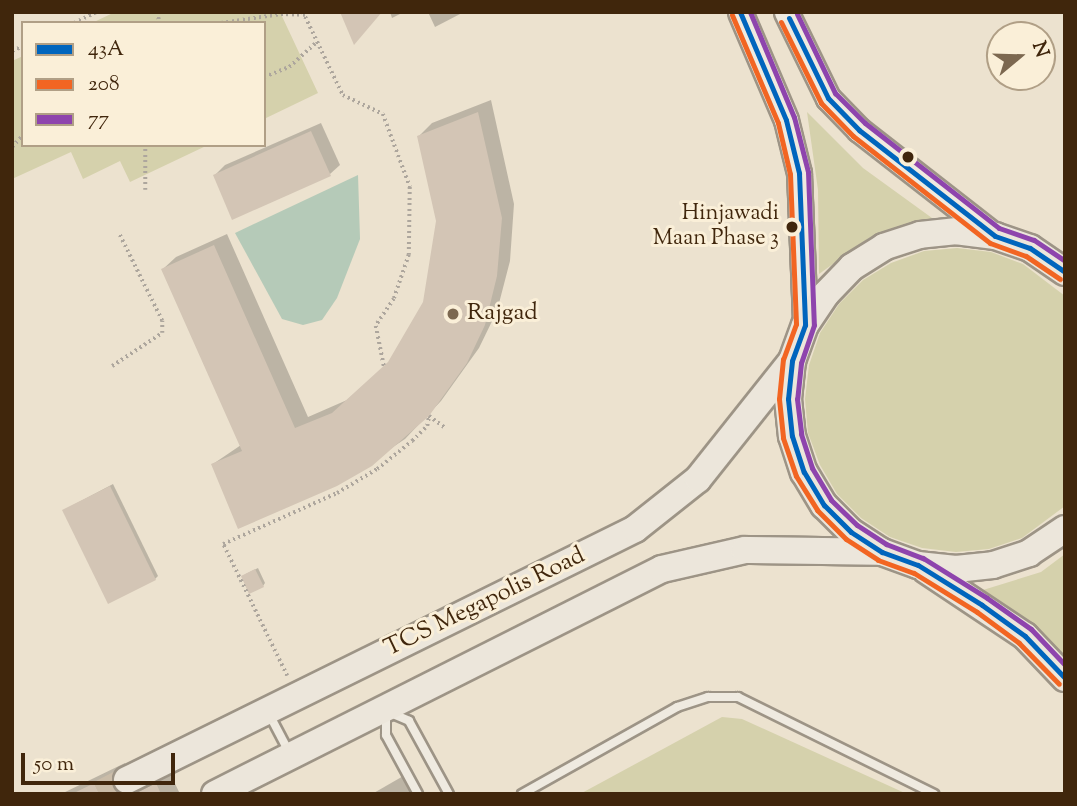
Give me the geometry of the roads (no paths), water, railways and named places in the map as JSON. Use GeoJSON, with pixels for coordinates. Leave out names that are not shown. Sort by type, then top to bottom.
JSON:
{"type":"FeatureCollection","features":[{"type":"Feature","properties":{"kind":"main road"},"geometry":{"type":"LineString","coordinates":[[1065,272],[1030,248],[995,236],[945,232],[884,247],[852,267],[825,293],[805,325],[792,361],[791,424],[804,472],[824,505],[851,532],[882,552],[918,565],[1025,636],[1065,678]]}},
{"type":"Feature","properties":{"kind":"main road","name":"TCS Megapolis Road"},"geometry":{"type":"LineString","coordinates":[[127,780],[635,529],[698,479],[792,361]]}},
{"type":"Feature","properties":{"kind":"main road"},"geometry":{"type":"LineString","coordinates":[[918,565],[956,569],[993,565],[1029,553],[1065,529]]}},
{"type":"Feature","properties":{"kind":"main road","name":"TCS Megapolis Road"},"geometry":{"type":"LineString","coordinates":[[215,794],[386,711],[662,569],[745,550],[882,552]]}},
{"type":"Feature","properties":{"kind":"street"},"geometry":{"type":"LineString","coordinates":[[740,12],[786,120],[799,173],[805,325]]}},
{"type":"Feature","properties":{"kind":"street"},"geometry":{"type":"LineString","coordinates":[[786,12],[828,98],[859,130],[995,236]]}},
{"type":"Feature","properties":{"kind":"lane"},"geometry":{"type":"LineString","coordinates":[[522,794],[677,707],[708,697],[738,697],[934,794]]}},
{"type":"Feature","properties":{"kind":"lane"},"geometry":{"type":"LineString","coordinates":[[268,711],[291,757]]}},
{"type":"Feature","properties":{"kind":"lane"},"geometry":{"type":"LineString","coordinates":[[418,794],[386,735],[386,711],[409,721],[449,794]]}},
{"type":"Feature","properties":{"kind":"tunnel"},"geometry":{"type":"LineString","coordinates":[[99,794],[127,780]]}},
{"type":"Feature","properties":{"kind":"place","name":"Hinjawadi Maan Phase 3"},"geometry":{"type":"Point","coordinates":[792,227]}},
{"type":"Feature","properties":{"kind":"place","name":"Rajgad"},"geometry":{"type":"Point","coordinates":[453,314]}}]}
